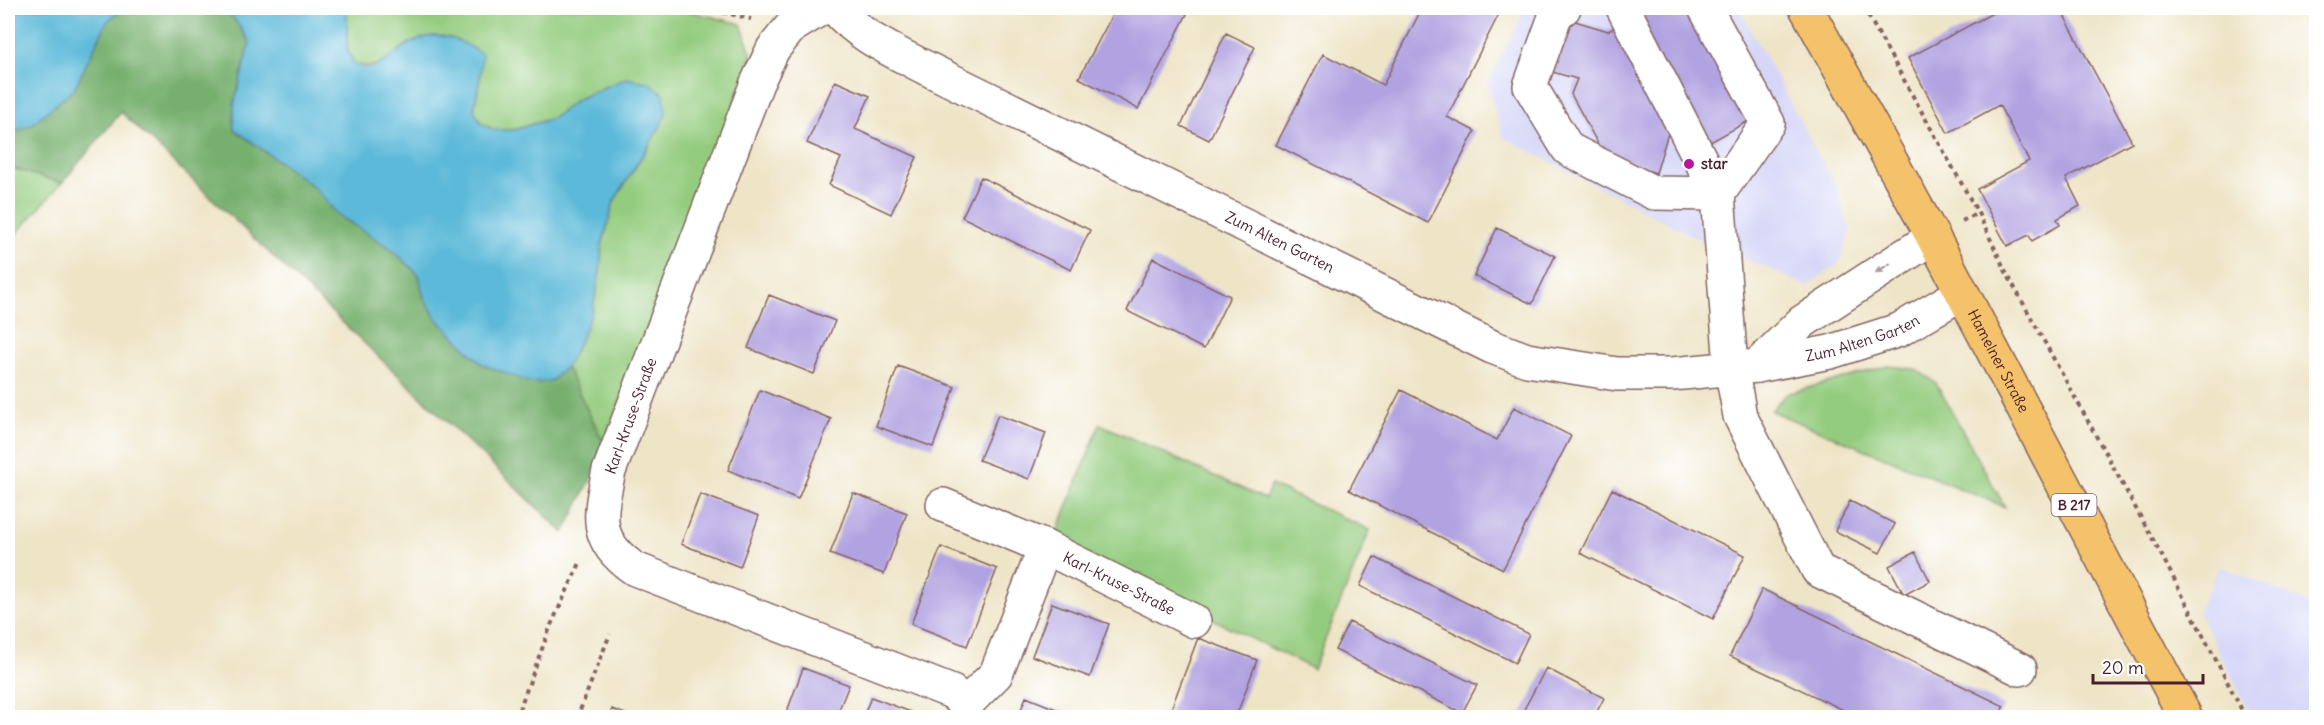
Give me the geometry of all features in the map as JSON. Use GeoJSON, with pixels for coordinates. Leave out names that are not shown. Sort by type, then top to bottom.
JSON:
{"type":"FeatureCollection","features":[{"type":"Feature","properties":{"kind":"main road","name":"Hamelner Straße"},"geometry":{"type":"LineString","coordinates":[[1806,8],[1933,237],[2186,717]]}},
{"type":"Feature","properties":{"kind":"street","name":"Karl-Kruse-Straße"},"geometry":{"type":"LineString","coordinates":[[822,8],[790,27],[774,49],[757,83],[609,471],[601,506],[602,530],[618,558],[635,569],[952,692],[967,711],[996,674],[1045,547]]}},
{"type":"Feature","properties":{"kind":"street","name":"Zum Alten Garten"},"geometry":{"type":"LineString","coordinates":[[835,8],[847,22],[873,40],[901,55],[1492,347],[1527,360],[1617,374],[1672,374],[1744,367],[1830,352],[1899,330],[1962,293]]}},
{"type":"Feature","properties":{"kind":"street"},"geometry":{"type":"LineString","coordinates":[[1564,8],[1556,14],[1530,86],[1568,149],[1653,192],[1718,194]]}},
{"type":"Feature","properties":{"kind":"street"},"geometry":{"type":"LineString","coordinates":[[1623,8],[1718,194],[1744,367],[1740,416],[1818,570],[2020,669]]}},
{"type":"Feature","properties":{"kind":"street"},"geometry":{"type":"LineString","coordinates":[[1705,8],[1768,123],[1718,194]]}},
{"type":"Feature","properties":{"kind":"street","name":"Zum Alten Garten"},"geometry":{"type":"LineString","coordinates":[[1744,367],[1802,322],[1933,237]]}},
{"type":"Feature","properties":{"kind":"street","name":"Karl-Kruse-Straße"},"geometry":{"type":"LineString","coordinates":[[943,505],[1045,547],[1194,621]]}},
{"type":"Feature","properties":{"kind":"path"},"geometry":{"type":"LineString","coordinates":[[705,8],[790,27]]}},
{"type":"Feature","properties":{"kind":"path"},"geometry":{"type":"LineString","coordinates":[[1864,8],[1978,213],[2006,270],[2162,556],[2246,717]]}},
{"type":"Feature","properties":{"kind":"path"},"geometry":{"type":"LineString","coordinates":[[516,717],[574,571],[602,530]]}},
{"type":"Feature","properties":{"kind":"path"},"geometry":{"type":"LineString","coordinates":[[577,717],[610,634]]}},
{"type":"Feature","properties":{"kind":"shaded area","name":"star"},"geometry":{"type":"Polygon","coordinates":[[[1525,8],[1739,8],[1838,191],[1850,231],[1839,263],[1807,286],[1693,236],[1503,137],[1487,85],[1525,8]]]}},
{"type":"Feature","properties":{"kind":"shaded area"},"geometry":{"type":"Polygon","coordinates":[[[2220,566],[2316,606],[2316,717],[2252,717],[2198,611],[2220,566]]]}},
{"type":"Feature","properties":{"kind":"green space"},"geometry":{"type":"Polygon","coordinates":[[[123,8],[226,8],[250,42],[234,104],[234,129],[313,186],[338,215],[392,249],[419,275],[423,295],[436,318],[482,364],[551,381],[566,367],[604,443],[591,479],[564,533],[121,112],[62,183],[8,167],[8,135],[32,124],[74,89],[107,22],[123,8]]]}},
{"type":"Feature","properties":{"kind":"green space"},"geometry":{"type":"Polygon","coordinates":[[[347,8],[677,8],[741,24],[752,56],[604,443],[566,367],[582,337],[591,312],[600,272],[602,245],[614,201],[650,144],[609,85],[578,99],[553,118],[514,130],[494,130],[481,123],[474,110],[480,78],[409,43],[384,62],[371,66],[354,64],[347,49],[347,8]]]}},
{"type":"Feature","properties":{"kind":"green space"},"geometry":{"type":"Polygon","coordinates":[[[8,167],[62,183],[8,243],[8,167]]]}},
{"type":"Feature","properties":{"kind":"green space"},"geometry":{"type":"Polygon","coordinates":[[[1888,366],[1915,369],[1936,383],[2005,507],[1771,411],[1786,394],[1888,366]]]}},
{"type":"Feature","properties":{"kind":"green space"},"geometry":{"type":"Polygon","coordinates":[[[1100,424],[1265,499],[1271,485],[1370,530],[1313,669],[1054,540],[1100,424]]]}},
{"type":"Feature","properties":{"kind":"water"},"geometry":{"type":"Polygon","coordinates":[[[8,8],[123,8],[107,22],[74,89],[32,124],[8,135],[8,8]]]}},
{"type":"Feature","properties":{"kind":"water"},"geometry":{"type":"Polygon","coordinates":[[[226,8],[347,8],[347,49],[354,64],[366,68],[384,62],[416,40],[437,36],[458,40],[482,54],[474,110],[481,123],[494,130],[514,130],[553,118],[578,99],[626,78],[648,82],[664,94],[666,113],[660,127],[614,201],[602,245],[600,272],[593,308],[582,337],[566,367],[551,381],[531,383],[482,364],[436,318],[423,295],[419,275],[392,249],[338,215],[313,186],[234,129],[234,104],[250,42],[226,8]]]}},
{"type":"Feature","properties":{"kind":"building"},"geometry":{"type":"Polygon","coordinates":[[[1116,8],[1174,8],[1187,14],[1138,109],[1079,78],[1116,8]]]}},
{"type":"Feature","properties":{"kind":"building"},"geometry":{"type":"Polygon","coordinates":[[[1422,8],[1502,8],[1447,117],[1475,131],[1428,223],[1276,145],[1323,54],[1383,85],[1422,8]]]}},
{"type":"Feature","properties":{"kind":"building"},"geometry":{"type":"Polygon","coordinates":[[[1620,8],[1695,8],[1754,118],[1705,145],[1668,133],[1656,173],[1605,157],[1571,94],[1577,79],[1549,71],[1565,18],[1608,31],[1614,28],[1620,8]]]}},
{"type":"Feature","properties":{"kind":"building"},"geometry":{"type":"Polygon","coordinates":[[[2002,8],[2060,8],[2132,142],[2066,178],[2080,206],[2057,219],[2060,225],[2032,241],[2029,235],[2007,246],[1977,189],[2029,161],[1999,105],[1948,133],[1908,58],[2002,8]]]}},
{"type":"Feature","properties":{"kind":"building"},"geometry":{"type":"Polygon","coordinates":[[[1226,33],[1255,47],[1209,140],[1181,126],[1226,33]]]}},
{"type":"Feature","properties":{"kind":"building"},"geometry":{"type":"Polygon","coordinates":[[[835,81],[870,96],[855,129],[917,157],[891,214],[829,185],[841,158],[807,143],[835,81]]]}},
{"type":"Feature","properties":{"kind":"building"},"geometry":{"type":"Polygon","coordinates":[[[981,177],[1090,230],[1071,270],[962,217],[981,177]]]}},
{"type":"Feature","properties":{"kind":"building"},"geometry":{"type":"Polygon","coordinates":[[[1497,228],[1555,256],[1532,304],[1474,276],[1497,228]]]}},
{"type":"Feature","properties":{"kind":"building"},"geometry":{"type":"Polygon","coordinates":[[[1153,258],[1230,296],[1204,349],[1127,311],[1153,258]]]}},
{"type":"Feature","properties":{"kind":"building"},"geometry":{"type":"Polygon","coordinates":[[[769,295],[835,321],[814,374],[748,348],[769,295]]]}},
{"type":"Feature","properties":{"kind":"building"},"geometry":{"type":"Polygon","coordinates":[[[898,366],[955,387],[933,447],[876,426],[898,366]]]}},
{"type":"Feature","properties":{"kind":"building"},"geometry":{"type":"Polygon","coordinates":[[[760,390],[831,419],[798,499],[728,470],[760,390]]]}},
{"type":"Feature","properties":{"kind":"building"},"geometry":{"type":"Polygon","coordinates":[[[1401,390],[1497,440],[1514,407],[1571,436],[1503,569],[1349,490],[1401,390]]]}},
{"type":"Feature","properties":{"kind":"building"},"geometry":{"type":"Polygon","coordinates":[[[998,415],[1046,433],[1029,479],[979,460],[998,415]]]}},
{"type":"Feature","properties":{"kind":"building"},"geometry":{"type":"Polygon","coordinates":[[[1612,489],[1745,555],[1713,619],[1580,553],[1612,489]]]}},
{"type":"Feature","properties":{"kind":"building"},"geometry":{"type":"Polygon","coordinates":[[[853,493],[907,513],[884,574],[830,554],[853,493]]]}},
{"type":"Feature","properties":{"kind":"building"},"geometry":{"type":"Polygon","coordinates":[[[700,494],[759,516],[740,567],[681,544],[700,494]]]}},
{"type":"Feature","properties":{"kind":"building"},"geometry":{"type":"Polygon","coordinates":[[[1850,501],[1895,524],[1880,553],[1835,531],[1850,501]]]}},
{"type":"Feature","properties":{"kind":"building"},"geometry":{"type":"Polygon","coordinates":[[[941,547],[997,569],[967,646],[911,624],[941,547]]]}},
{"type":"Feature","properties":{"kind":"building"},"geometry":{"type":"Polygon","coordinates":[[[1915,552],[1930,581],[1904,595],[1889,566],[1915,552]]]}},
{"type":"Feature","properties":{"kind":"building"},"geometry":{"type":"Polygon","coordinates":[[[1374,557],[1529,634],[1515,663],[1360,586],[1374,557]]]}},
{"type":"Feature","properties":{"kind":"building"},"geometry":{"type":"Polygon","coordinates":[[[1762,589],[2004,706],[1998,717],[1858,717],[1730,656],[1762,589]]]}},
{"type":"Feature","properties":{"kind":"building"},"geometry":{"type":"Polygon","coordinates":[[[1052,603],[1109,624],[1090,677],[1032,656],[1052,603]]]}},
{"type":"Feature","properties":{"kind":"building"},"geometry":{"type":"Polygon","coordinates":[[[1349,622],[1477,685],[1462,713],[1335,650],[1349,622]]]}},
{"type":"Feature","properties":{"kind":"building"},"geometry":{"type":"Polygon","coordinates":[[[1198,638],[1257,660],[1236,717],[1168,717],[1198,638]]]}},
{"type":"Feature","properties":{"kind":"building"},"geometry":{"type":"Polygon","coordinates":[[[803,668],[849,685],[836,717],[785,717],[803,668]]]}},
{"type":"Feature","properties":{"kind":"building"},"geometry":{"type":"Polygon","coordinates":[[[1546,668],[1604,698],[1594,717],[1520,717],[1546,668]]]}},
{"type":"Feature","properties":{"kind":"building"},"geometry":{"type":"Polygon","coordinates":[[[871,697],[924,717],[863,717],[871,697]]]}},
{"type":"Feature","properties":{"kind":"building"},"geometry":{"type":"Polygon","coordinates":[[[1026,697],[1076,717],[1018,717],[1026,697]]]}},
{"type":"Feature","properties":{"kind":"building"},"geometry":{"type":"Polygon","coordinates":[[[612,709],[633,717],[609,717],[612,709]]]}},
{"type":"Feature","properties":{"kind":"place","name":"star"},"geometry":{"type":"Point","coordinates":[1689,164]}}]}
